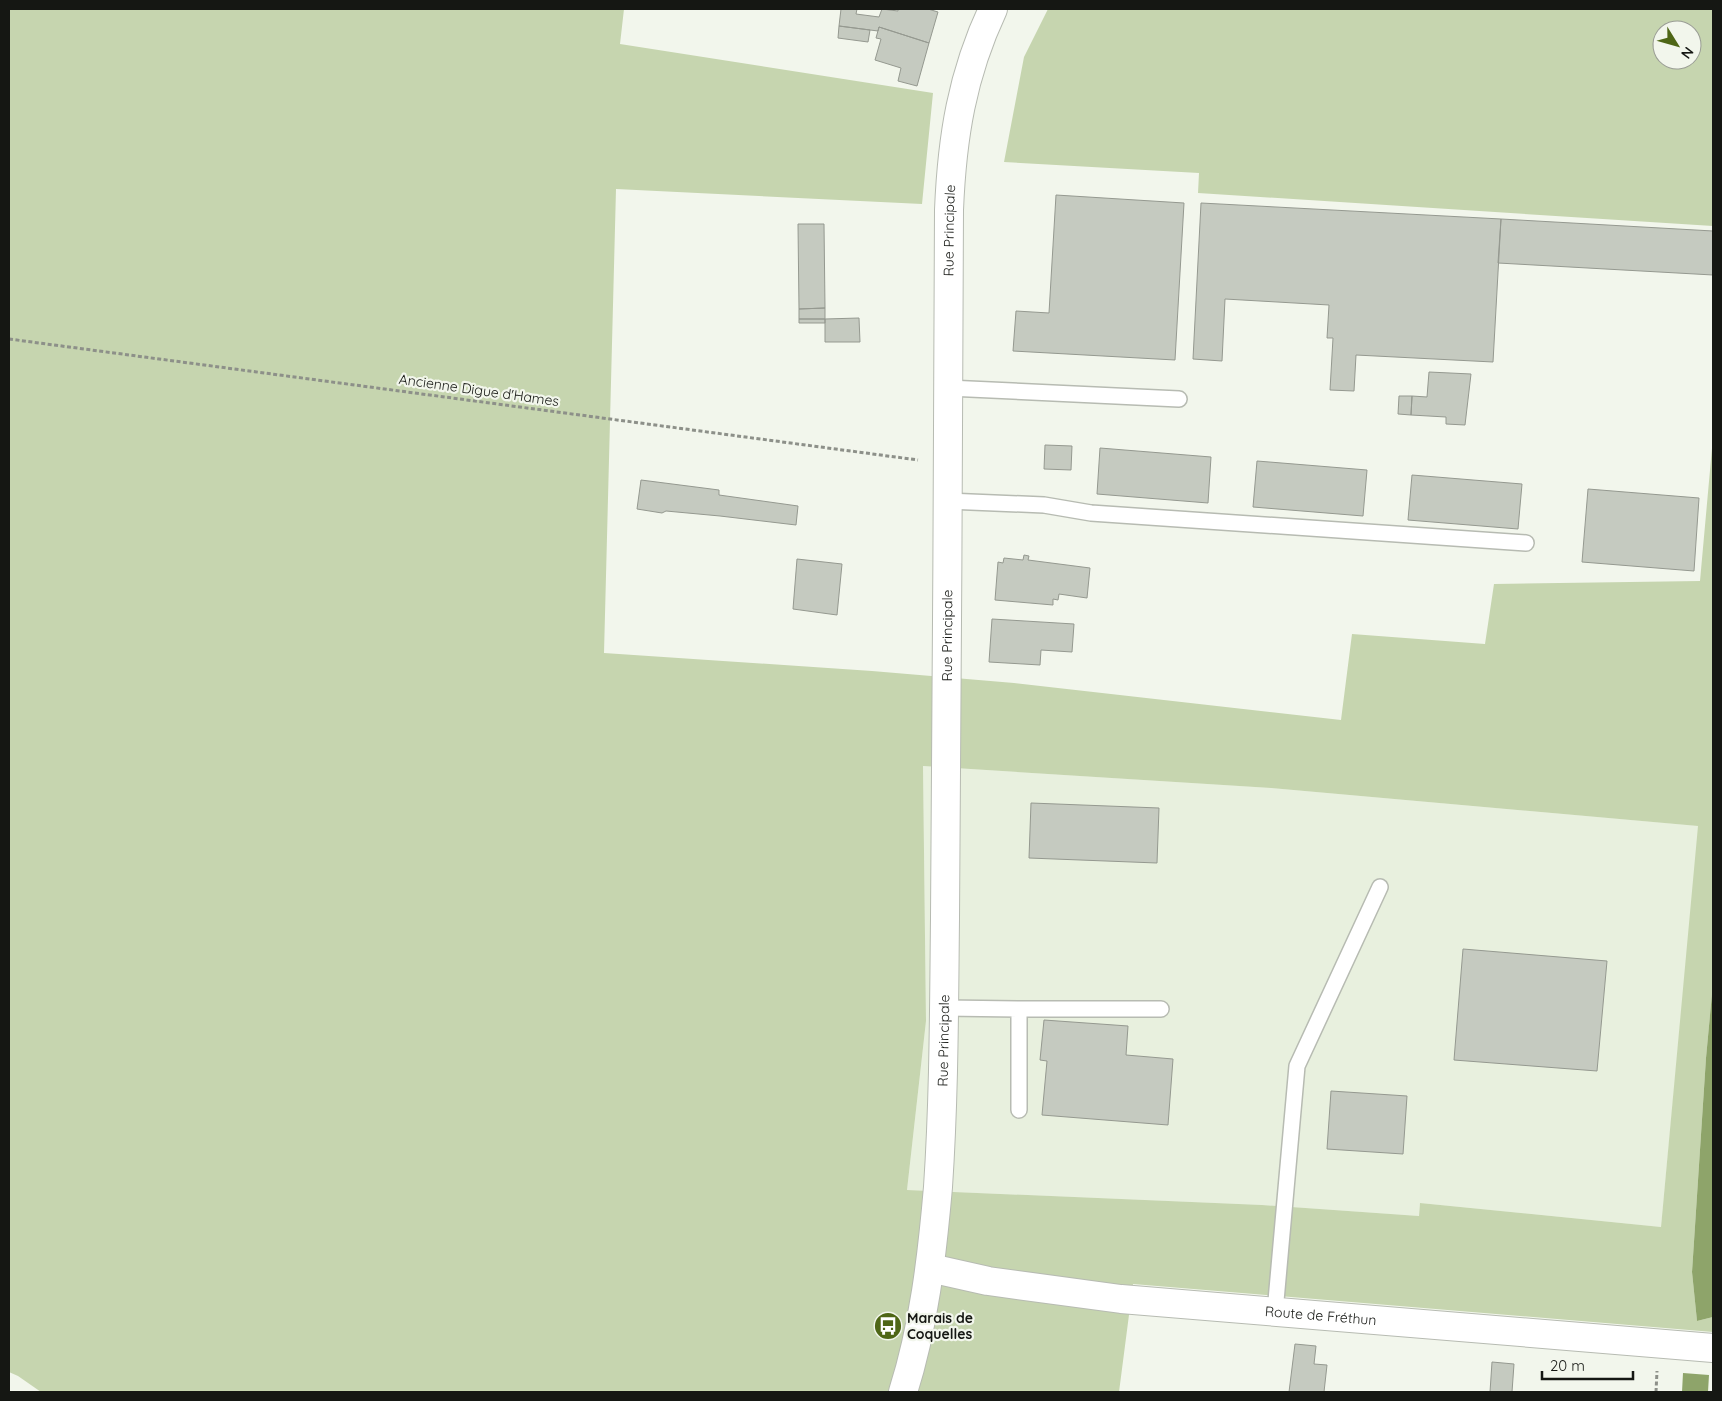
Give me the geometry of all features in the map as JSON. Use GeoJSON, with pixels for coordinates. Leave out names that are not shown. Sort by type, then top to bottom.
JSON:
{"type":"FeatureCollection","features":[{"type":"Feature","properties":{"kind":"street","name":"Rue Principale"},"geometry":{"type":"LineString","coordinates":[[903,1392],[922,1318],[930,1268],[942,1124],[947,857],[949,210],[953,144],[966,83],[982,36],[994,9]]}},
{"type":"Feature","properties":{"kind":"street","name":"Route de Fréthun"},"geometry":{"type":"LineString","coordinates":[[930,1268],[996,1282],[1106,1297],[1713,1348]]}},
{"type":"Feature","properties":{"kind":"lane"},"geometry":{"type":"LineString","coordinates":[[948,388],[1179,398]]}},
{"type":"Feature","properties":{"kind":"lane"},"geometry":{"type":"LineString","coordinates":[[947,501],[1044,505],[1091,513],[1526,543]]}},
{"type":"Feature","properties":{"kind":"lane"},"geometry":{"type":"LineString","coordinates":[[1275,1312],[1297,1066],[1380,886]]}},
{"type":"Feature","properties":{"kind":"lane"},"geometry":{"type":"LineString","coordinates":[[945,1008],[1161,1009]]}},
{"type":"Feature","properties":{"kind":"lane"},"geometry":{"type":"LineString","coordinates":[[1019,1009],[1019,1110]]}},
{"type":"Feature","properties":{"kind":"path","name":"Ancienne Digue d'Hames"},"geometry":{"type":"LineString","coordinates":[[9,339],[947,464]]}},
{"type":"Feature","properties":{"kind":"shaded area"},"geometry":{"type":"Polygon","coordinates":[[[9,9],[624,9],[620,44],[933,93],[922,204],[616,189],[604,653],[872,671],[1014,683],[1341,720],[1352,634],[1485,644],[1494,584],[1700,581],[1713,437],[1713,983],[1706,1058],[1692,1272],[1697,1321],[1713,1317],[1713,1332],[1133,1284],[1119,1392],[41,1392],[9,1372],[9,9]],[[923,766],[926,1021],[907,1190],[1262,1205],[1419,1216],[1420,1203],[1661,1227],[1698,826],[1271,788],[923,766]]]}},
{"type":"Feature","properties":{"kind":"shaded area"},"geometry":{"type":"Polygon","coordinates":[[[1048,9],[1713,9],[1713,226],[1198,193],[1199,173],[1004,162],[1024,57],[1048,9]]]}},
{"type":"Feature","properties":{"kind":"shaded area"},"geometry":{"type":"Polygon","coordinates":[[[923,766],[1271,788],[1699,826],[1661,1227],[1420,1203],[1419,1216],[1262,1205],[907,1190],[926,1021],[923,766]]]}},
{"type":"Feature","properties":{"kind":"shaded area"},"geometry":{"type":"Polygon","coordinates":[[[1713,983],[1713,1317],[1697,1321],[1692,1272],[1706,1058],[1713,983]]]}},
{"type":"Feature","properties":{"kind":"shaded area"},"geometry":{"type":"Polygon","coordinates":[[[1683,1373],[1709,1375],[1708,1392],[1682,1392],[1683,1373]]]}},
{"type":"Feature","properties":{"kind":"building"},"geometry":{"type":"Polygon","coordinates":[[[841,9],[857,9],[856,14],[879,17],[882,9],[898,11],[898,9],[928,9],[938,12],[929,43],[879,27],[878,31],[839,26],[841,9]]]}},
{"type":"Feature","properties":{"kind":"building"},"geometry":{"type":"Polygon","coordinates":[[[839,26],[870,30],[868,42],[838,38],[839,26]]]}},
{"type":"Feature","properties":{"kind":"building"},"geometry":{"type":"Polygon","coordinates":[[[879,27],[929,43],[917,86],[898,81],[901,68],[875,60],[881,39],[876,38],[879,27]]]}},
{"type":"Feature","properties":{"kind":"building"},"geometry":{"type":"Polygon","coordinates":[[[1056,195],[1184,203],[1175,360],[1013,351],[1016,311],[1049,313],[1056,195]]]}},
{"type":"Feature","properties":{"kind":"building"},"geometry":{"type":"Polygon","coordinates":[[[1201,203],[1501,219],[1493,362],[1356,355],[1354,391],[1330,390],[1333,338],[1327,338],[1329,305],[1225,299],[1222,361],[1193,359],[1201,203]]]}},
{"type":"Feature","properties":{"kind":"building"},"geometry":{"type":"Polygon","coordinates":[[[1501,219],[1713,231],[1713,275],[1498,263],[1501,219]]]}},
{"type":"Feature","properties":{"kind":"building"},"geometry":{"type":"Polygon","coordinates":[[[798,224],[824,224],[825,308],[799,309],[798,224]]]}},
{"type":"Feature","properties":{"kind":"building"},"geometry":{"type":"Polygon","coordinates":[[[825,308],[825,319],[799,319],[799,309],[825,308]]]}},
{"type":"Feature","properties":{"kind":"building"},"geometry":{"type":"Polygon","coordinates":[[[859,318],[860,342],[825,342],[825,319],[859,318]]]}},
{"type":"Feature","properties":{"kind":"building"},"geometry":{"type":"Polygon","coordinates":[[[799,319],[825,319],[825,323],[799,323],[799,319]]]}},
{"type":"Feature","properties":{"kind":"building"},"geometry":{"type":"Polygon","coordinates":[[[1429,372],[1471,374],[1465,425],[1446,424],[1446,417],[1411,415],[1412,396],[1427,397],[1429,372]]]}},
{"type":"Feature","properties":{"kind":"building"},"geometry":{"type":"Polygon","coordinates":[[[1399,396],[1412,396],[1411,415],[1398,414],[1399,396]]]}},
{"type":"Feature","properties":{"kind":"building"},"geometry":{"type":"Polygon","coordinates":[[[1045,445],[1072,446],[1071,470],[1044,469],[1045,445]]]}},
{"type":"Feature","properties":{"kind":"building"},"geometry":{"type":"Polygon","coordinates":[[[1100,448],[1211,457],[1208,503],[1097,494],[1100,448]]]}},
{"type":"Feature","properties":{"kind":"building"},"geometry":{"type":"Polygon","coordinates":[[[1257,461],[1367,470],[1363,516],[1253,507],[1257,461]]]}},
{"type":"Feature","properties":{"kind":"building"},"geometry":{"type":"Polygon","coordinates":[[[1412,475],[1522,484],[1518,529],[1408,520],[1412,475]]]}},
{"type":"Feature","properties":{"kind":"building"},"geometry":{"type":"Polygon","coordinates":[[[641,480],[719,490],[719,495],[798,506],[796,525],[637,509],[641,480]]]}},
{"type":"Feature","properties":{"kind":"building"},"geometry":{"type":"Polygon","coordinates":[[[1588,489],[1699,498],[1694,571],[1582,562],[1588,489]]]}},
{"type":"Feature","properties":{"kind":"building"},"geometry":{"type":"Polygon","coordinates":[[[1024,555],[1029,556],[1028,560],[1090,568],[1087,598],[1059,594],[1058,600],[1053,599],[1053,605],[995,600],[998,562],[1003,563],[1004,558],[1023,560],[1024,555]]]}},
{"type":"Feature","properties":{"kind":"building"},"geometry":{"type":"Polygon","coordinates":[[[797,559],[842,564],[837,615],[793,609],[797,559]]]}},
{"type":"Feature","properties":{"kind":"building"},"geometry":{"type":"Polygon","coordinates":[[[992,619],[1074,624],[1072,652],[1041,650],[1040,665],[989,662],[992,619]]]}},
{"type":"Feature","properties":{"kind":"building"},"geometry":{"type":"Polygon","coordinates":[[[1031,803],[1159,808],[1157,863],[1029,858],[1031,803]]]}},
{"type":"Feature","properties":{"kind":"building"},"geometry":{"type":"Polygon","coordinates":[[[1463,949],[1607,961],[1597,1071],[1454,1060],[1463,949]]]}},
{"type":"Feature","properties":{"kind":"building"},"geometry":{"type":"Polygon","coordinates":[[[1044,1020],[1128,1026],[1126,1055],[1173,1059],[1168,1125],[1042,1115],[1047,1061],[1040,1060],[1044,1020]]]}},
{"type":"Feature","properties":{"kind":"building"},"geometry":{"type":"Polygon","coordinates":[[[1331,1091],[1407,1096],[1403,1154],[1327,1149],[1331,1091]]]}},
{"type":"Feature","properties":{"kind":"building"},"geometry":{"type":"Polygon","coordinates":[[[1295,1344],[1316,1346],[1314,1364],[1327,1365],[1324,1392],[1289,1392],[1295,1344]]]}},
{"type":"Feature","properties":{"kind":"building"},"geometry":{"type":"Polygon","coordinates":[[[1492,1362],[1514,1364],[1512,1392],[1490,1392],[1492,1362]]]}},
{"type":"Feature","properties":{"kind":"place","name":"Marais de Coquelles"},"geometry":{"type":"Point","coordinates":[888,1326]}}]}
